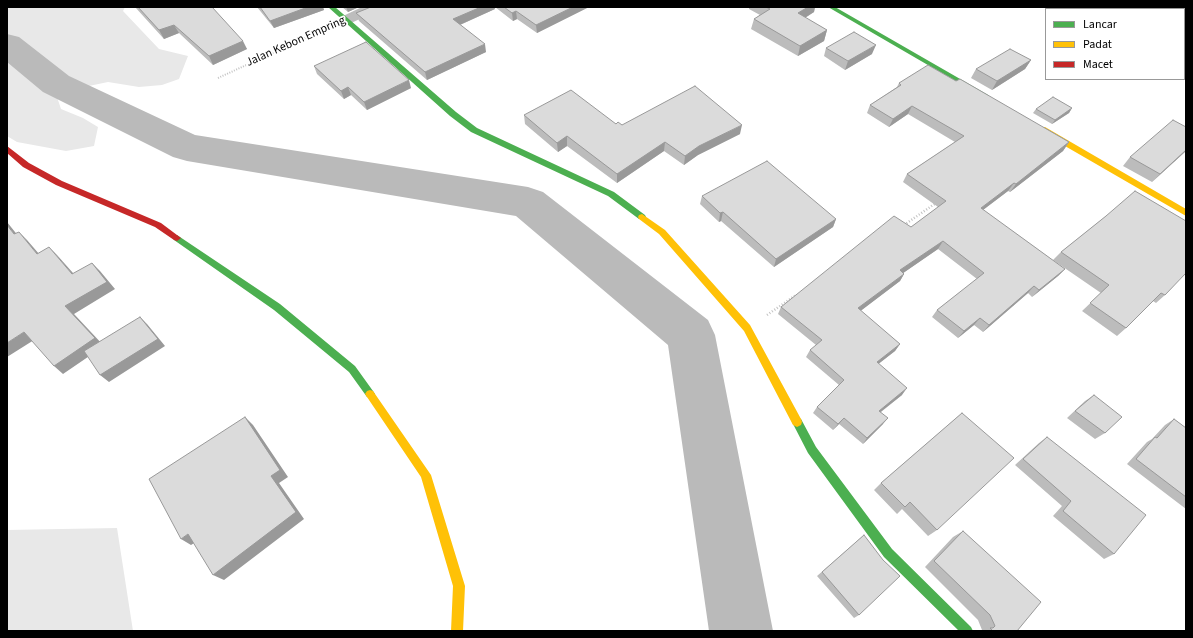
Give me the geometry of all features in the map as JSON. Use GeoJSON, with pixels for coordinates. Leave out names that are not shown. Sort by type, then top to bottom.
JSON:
{"type":"FeatureCollection","features":[{"type":"Feature","properties":{"kind":"street"},"geometry":{"type":"LineString","coordinates":[[331,7],[453,114],[474,130],[611,194],[662,232],[747,328],[816,456],[888,553],[967,631]]}},
{"type":"Feature","properties":{"kind":"street","name":"Jalan Kebon Empring"},"geometry":{"type":"LineString","coordinates":[[346,20],[375,7]]}},
{"type":"Feature","properties":{"kind":"street"},"geometry":{"type":"LineString","coordinates":[[831,7],[996,101]]}},
{"type":"Feature","properties":{"kind":"street"},"geometry":{"type":"LineString","coordinates":[[1036,126],[1186,213]]}},
{"type":"Feature","properties":{"kind":"street"},"geometry":{"type":"LineString","coordinates":[[7,149],[26,165],[59,183],[158,225],[277,307],[352,369],[426,475],[459,586],[457,631]]}},
{"type":"Feature","properties":{"kind":"path","name":"Jalan Kebon Empring"},"geometry":{"type":"LineString","coordinates":[[218,78],[346,20]]}},
{"type":"Feature","properties":{"kind":"path"},"geometry":{"type":"LineString","coordinates":[[898,229],[936,203]]}},
{"type":"Feature","properties":{"kind":"path"},"geometry":{"type":"LineString","coordinates":[[747,328],[798,294]]}},
{"type":"Feature","properties":{"kind":"shaded area"},"geometry":{"type":"Polygon","coordinates":[[[7,7],[125,7],[123,11],[159,49],[188,56],[179,79],[162,85],[139,87],[108,82],[84,87],[57,97],[61,109],[83,118],[98,127],[94,146],[66,151],[17,142],[7,136],[7,7]]]}},
{"type":"Feature","properties":{"kind":"shaded area"},"geometry":{"type":"Polygon","coordinates":[[[117,528],[133,631],[7,631],[7,530],[117,528]]]}},
{"type":"Feature","properties":{"kind":"building"},"geometry":{"type":"Polygon","coordinates":[[[138,7],[212,7],[243,41],[209,56],[174,25],[159,30],[138,7]]]}},
{"type":"Feature","properties":{"kind":"building"},"geometry":{"type":"Polygon","coordinates":[[[260,7],[308,7],[270,21],[260,7]]]}},
{"type":"Feature","properties":{"kind":"building"},"geometry":{"type":"Polygon","coordinates":[[[371,7],[481,7],[453,19],[485,44],[425,72],[356,13],[371,7]]]}},
{"type":"Feature","properties":{"kind":"building"},"geometry":{"type":"Polygon","coordinates":[[[504,7],[573,7],[536,25],[516,11],[512,13],[504,7]]]}},
{"type":"Feature","properties":{"kind":"building"},"geometry":{"type":"Polygon","coordinates":[[[766,7],[808,7],[798,13],[827,30],[800,46],[754,19],[770,9],[766,7]]]}},
{"type":"Feature","properties":{"kind":"building"},"geometry":{"type":"Polygon","coordinates":[[[854,32],[876,45],[848,61],[826,48],[854,32]]]}},
{"type":"Feature","properties":{"kind":"building"},"geometry":{"type":"Polygon","coordinates":[[[366,42],[409,80],[364,102],[348,87],[341,91],[314,66],[366,42]]]}},
{"type":"Feature","properties":{"kind":"building"},"geometry":{"type":"Polygon","coordinates":[[[1010,49],[1031,60],[997,81],[976,69],[1010,49]]]}},
{"type":"Feature","properties":{"kind":"building"},"geometry":{"type":"Polygon","coordinates":[[[928,65],[956,81],[960,79],[1069,142],[1016,184],[1014,183],[981,208],[1065,269],[1039,290],[1034,286],[989,325],[980,318],[964,331],[937,310],[984,273],[943,241],[900,270],[904,274],[858,308],[900,344],[877,362],[907,388],[879,411],[888,418],[867,438],[844,418],[838,424],[817,407],[844,380],[810,350],[822,340],[781,307],[894,216],[911,227],[946,201],[907,174],[964,136],[912,106],[893,119],[870,105],[901,85],[899,83],[928,65]]]}},
{"type":"Feature","properties":{"kind":"building"},"geometry":{"type":"Polygon","coordinates":[[[695,86],[742,125],[699,146],[685,156],[665,142],[617,174],[567,136],[557,143],[524,115],[571,90],[616,124],[618,122],[622,125],[695,86]]]}},
{"type":"Feature","properties":{"kind":"building"},"geometry":{"type":"Polygon","coordinates":[[[1053,97],[1072,108],[1055,120],[1036,109],[1053,97]]]}},
{"type":"Feature","properties":{"kind":"building"},"geometry":{"type":"Polygon","coordinates":[[[1173,120],[1186,127],[1186,150],[1160,174],[1130,157],[1173,120]]]}},
{"type":"Feature","properties":{"kind":"building"},"geometry":{"type":"Polygon","coordinates":[[[767,161],[836,219],[776,259],[723,212],[720,213],[702,196],[767,161]]]}},
{"type":"Feature","properties":{"kind":"building"},"geometry":{"type":"Polygon","coordinates":[[[1135,191],[1186,221],[1186,273],[1165,295],[1161,293],[1126,328],[1090,303],[1109,285],[1061,252],[1135,191]]]}},
{"type":"Feature","properties":{"kind":"building"},"geometry":{"type":"Polygon","coordinates":[[[7,225],[14,234],[19,232],[37,254],[49,247],[72,274],[92,263],[107,282],[65,306],[95,338],[54,366],[24,332],[7,343],[7,225]]]}},
{"type":"Feature","properties":{"kind":"building"},"geometry":{"type":"Polygon","coordinates":[[[140,317],[158,339],[100,375],[84,351],[140,317]]]}},
{"type":"Feature","properties":{"kind":"building"},"geometry":{"type":"Polygon","coordinates":[[[1094,395],[1122,417],[1105,433],[1075,411],[1094,395]]]}},
{"type":"Feature","properties":{"kind":"building"},"geometry":{"type":"Polygon","coordinates":[[[962,413],[1014,458],[937,530],[910,502],[905,507],[881,483],[962,413]]]}},
{"type":"Feature","properties":{"kind":"building"},"geometry":{"type":"Polygon","coordinates":[[[245,417],[280,470],[271,476],[296,512],[213,575],[188,534],[181,539],[149,479],[245,417]]]}},
{"type":"Feature","properties":{"kind":"building"},"geometry":{"type":"Polygon","coordinates":[[[1174,419],[1186,428],[1186,497],[1136,459],[1155,437],[1157,438],[1174,419]]]}},
{"type":"Feature","properties":{"kind":"building"},"geometry":{"type":"Polygon","coordinates":[[[1047,437],[1146,515],[1114,554],[1063,511],[1071,501],[1023,459],[1047,437]]]}},
{"type":"Feature","properties":{"kind":"building"},"geometry":{"type":"Polygon","coordinates":[[[963,531],[1041,602],[1017,631],[993,631],[990,628],[995,626],[990,615],[934,561],[963,531]]]}},
{"type":"Feature","properties":{"kind":"building"},"geometry":{"type":"Polygon","coordinates":[[[864,535],[883,560],[900,576],[859,615],[822,572],[864,535]]]}},
{"type":"Feature","properties":{"kind":"waterway"},"geometry":{"type":"LineString","coordinates":[[7,44],[56,84],[187,147],[528,203],[691,335],[741,631]]}},
{"type":"Feature","properties":{"kind":"traffic: fast"},"geometry":{"type":"LineString","coordinates":[[331,7],[453,114],[474,130],[611,194],[642,217]]}},
{"type":"Feature","properties":{"kind":"traffic: fast"},"geometry":{"type":"LineString","coordinates":[[831,7],[985,95]]}},
{"type":"Feature","properties":{"kind":"traffic: fast"},"geometry":{"type":"LineString","coordinates":[[177,238],[277,307],[352,369],[370,394]]}},
{"type":"Feature","properties":{"kind":"traffic: fast"},"geometry":{"type":"LineString","coordinates":[[797,422],[812,450],[888,553],[967,631]]}},
{"type":"Feature","properties":{"kind":"traffic: slow"},"geometry":{"type":"LineString","coordinates":[[1042,129],[1186,213]]}},
{"type":"Feature","properties":{"kind":"traffic: slow"},"geometry":{"type":"LineString","coordinates":[[642,217],[662,232],[747,328],[797,422]]}},
{"type":"Feature","properties":{"kind":"traffic: slow"},"geometry":{"type":"LineString","coordinates":[[370,394],[426,475],[459,586],[457,631]]}},
{"type":"Feature","properties":{"kind":"traffic: jam"},"geometry":{"type":"LineString","coordinates":[[7,149],[26,165],[59,183],[158,225],[177,238]]}}]}
